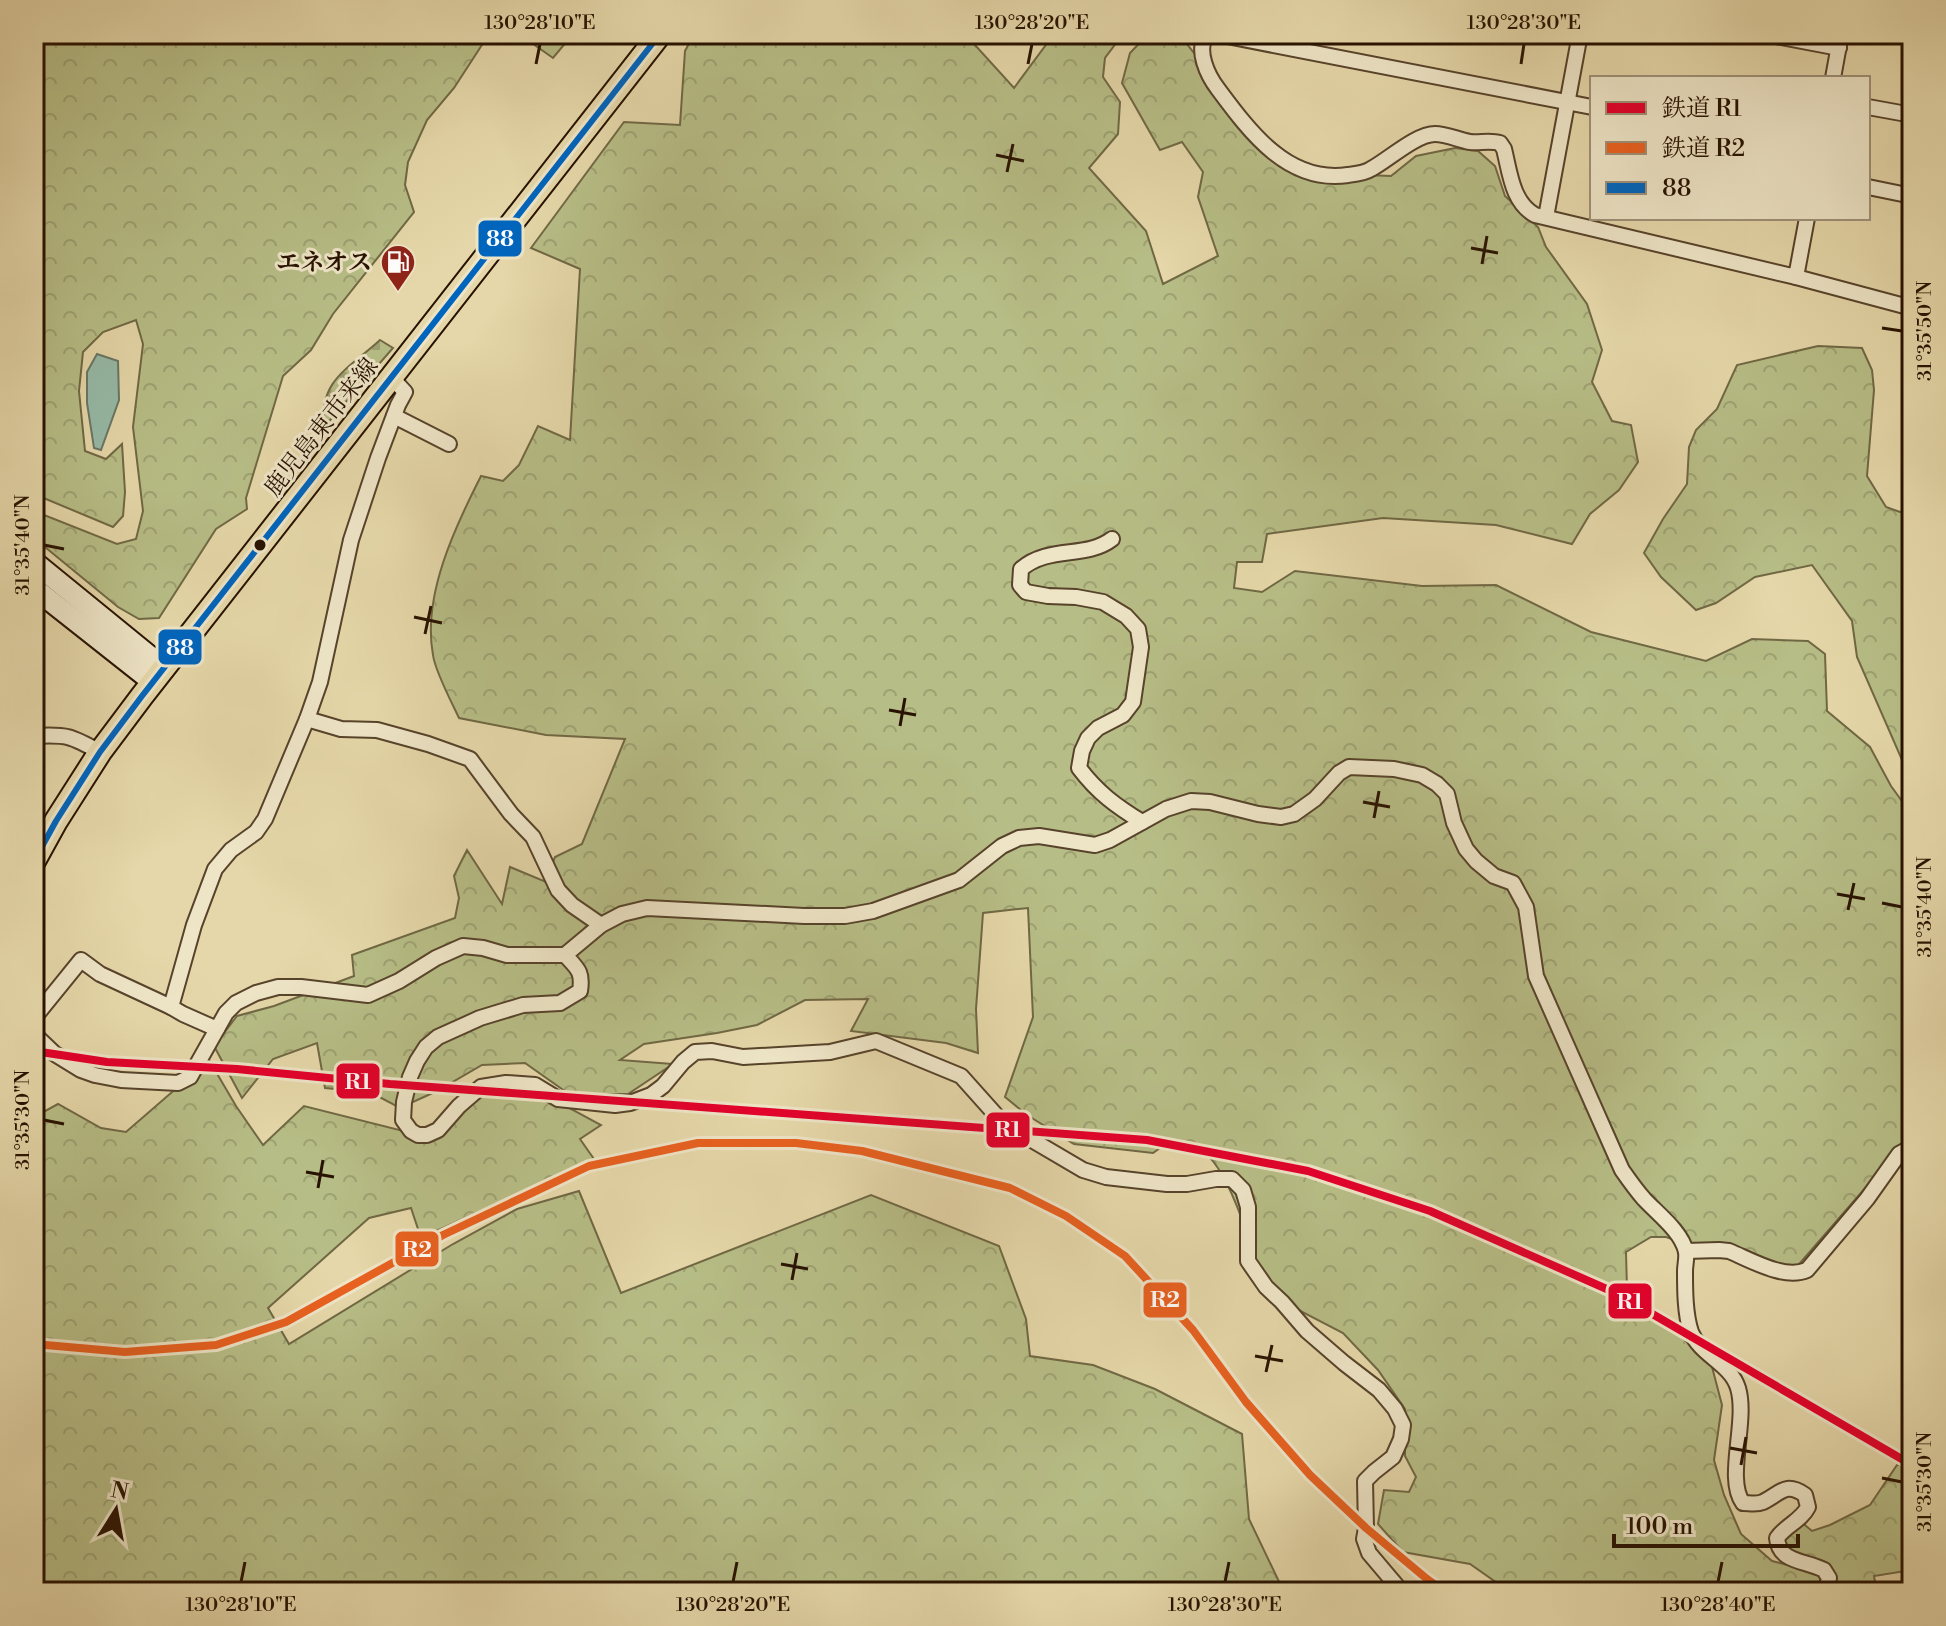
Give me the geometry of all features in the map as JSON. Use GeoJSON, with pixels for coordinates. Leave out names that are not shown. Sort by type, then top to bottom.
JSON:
{"type":"FeatureCollection","features":[{"type":"Feature","properties":{"kind":"main road","name":"鹿児島東市来線"},"geometry":{"type":"LineString","coordinates":[[34,861],[100,752],[660,34]]}},
{"type":"Feature","properties":{"kind":"main road"},"geometry":{"type":"LineString","coordinates":[[34,562],[159,675]]}},
{"type":"Feature","properties":{"kind":"main road"},"geometry":{"type":"LineString","coordinates":[[34,588],[159,675]]}},
{"type":"Feature","properties":{"kind":"street"},"geometry":{"type":"LineString","coordinates":[[1207,34],[1202,52],[1209,77],[1246,126],[1273,153],[1293,167],[1336,177],[1368,172],[1410,143],[1433,133],[1472,143],[1493,141],[1500,143],[1504,149],[1516,196],[1526,210],[1535,215],[1912,308]]}},
{"type":"Feature","properties":{"kind":"street"},"geometry":{"type":"LineString","coordinates":[[1217,34],[1590,107]]}},
{"type":"Feature","properties":{"kind":"street"},"geometry":{"type":"LineString","coordinates":[[1546,217],[1580,34]]}},
{"type":"Feature","properties":{"kind":"street"},"geometry":{"type":"LineString","coordinates":[[1765,34],[1840,41],[1833,76]]}},
{"type":"Feature","properties":{"kind":"street"},"geometry":{"type":"LineString","coordinates":[[1870,107],[1912,115]]}},
{"type":"Feature","properties":{"kind":"street"},"geometry":{"type":"LineString","coordinates":[[1870,187],[1912,196]]}},
{"type":"Feature","properties":{"kind":"street"},"geometry":{"type":"LineString","coordinates":[[1796,277],[1807,220]]}},
{"type":"Feature","properties":{"kind":"street"},"geometry":{"type":"LineString","coordinates":[[171,1007],[194,925],[215,869],[231,850],[256,832],[265,819],[320,682],[351,540],[405,392],[392,378]]}},
{"type":"Feature","properties":{"kind":"street"},"geometry":{"type":"LineString","coordinates":[[394,416],[449,444]]}},
{"type":"Feature","properties":{"kind":"street"},"geometry":{"type":"LineString","coordinates":[[1112,539],[1102,546],[1044,556],[1027,564],[1021,569],[1020,585],[1026,592],[1103,602],[1126,616],[1138,629],[1141,647],[1133,702],[1123,715],[1098,728],[1088,738],[1079,768],[1093,787],[1110,802],[1142,822]]}},
{"type":"Feature","properties":{"kind":"street"},"geometry":{"type":"LineString","coordinates":[[307,719],[341,729],[377,730],[470,759],[511,814],[533,837],[558,890],[572,905],[601,925]]}},
{"type":"Feature","properties":{"kind":"street"},"geometry":{"type":"LineString","coordinates":[[34,736],[74,738],[100,752]]}},
{"type":"Feature","properties":{"kind":"street"},"geometry":{"type":"LineString","coordinates":[[34,1034],[55,1054],[95,1075],[121,1080],[178,1083],[190,1077],[226,1013],[236,1003],[278,987],[368,995],[463,946],[507,955],[565,955],[601,925],[622,914],[647,908],[804,916],[845,916],[873,911],[959,880],[1002,846],[1019,838],[1039,836],[1095,845],[1166,809],[1191,801],[1281,817],[1294,814],[1315,799],[1339,773],[1349,767],[1394,769],[1422,775],[1447,794],[1454,823],[1466,849],[1476,861],[1494,876],[1513,883],[1526,907],[1536,976],[1622,1170],[1675,1231],[1686,1251],[1687,1301],[1692,1333],[1732,1376],[1738,1387],[1741,1415],[1737,1495],[1743,1503],[1759,1504],[1784,1489],[1791,1488],[1805,1495],[1808,1507],[1803,1516],[1777,1538],[1778,1548],[1784,1556],[1824,1570],[1829,1578],[1825,1592]]}},
{"type":"Feature","properties":{"kind":"street"},"geometry":{"type":"LineString","coordinates":[[565,955],[582,978],[580,991],[570,999],[560,1003],[505,1009],[438,1037],[426,1047],[410,1077],[404,1102],[403,1120],[411,1131],[427,1135],[438,1130],[481,1087],[506,1083],[535,1085],[558,1099],[615,1105],[651,1095],[695,1052],[712,1051],[743,1057],[830,1052],[876,1041],[961,1076],[1003,1123],[1083,1170],[1106,1177],[1167,1184],[1232,1179],[1243,1190],[1248,1207],[1248,1261],[1266,1287],[1316,1339],[1379,1390],[1395,1409],[1403,1425],[1393,1457],[1365,1481],[1364,1539],[1369,1553],[1402,1592]]}},
{"type":"Feature","properties":{"kind":"street"},"geometry":{"type":"LineString","coordinates":[[34,1018],[81,960],[100,974],[217,1029]]}},
{"type":"Feature","properties":{"kind":"street"},"geometry":{"type":"LineString","coordinates":[[1686,1251],[1729,1251],[1785,1273],[1797,1274],[1807,1270],[1867,1199],[1899,1154],[1912,1147]]}},
{"type":"Feature","properties":{"kind":"green space"},"geometry":{"type":"Polygon","coordinates":[[[34,34],[489,34],[454,88],[427,120],[408,162],[405,185],[414,212],[333,314],[311,350],[283,376],[246,498],[247,509],[216,529],[159,618],[139,619],[118,607],[34,538],[34,511],[117,544],[136,539],[143,511],[133,427],[143,344],[136,320],[103,332],[83,352],[79,391],[85,451],[106,459],[122,444],[123,516],[113,527],[34,494],[34,34]]]}},
{"type":"Feature","properties":{"kind":"green space"},"geometry":{"type":"Polygon","coordinates":[[[519,34],[573,34],[553,58],[519,34]]]}},
{"type":"Feature","properties":{"kind":"green space"},"geometry":{"type":"Polygon","coordinates":[[[694,34],[965,34],[1014,88],[1054,34],[1123,34],[1105,58],[1103,77],[1120,102],[1118,134],[1089,168],[1146,231],[1163,284],[1218,256],[1198,197],[1203,172],[1182,142],[1160,150],[1122,83],[1130,53],[1148,34],[1179,34],[1250,124],[1300,163],[1339,174],[1391,176],[1416,156],[1455,148],[1478,151],[1495,166],[1505,196],[1538,227],[1546,247],[1587,304],[1602,350],[1592,382],[1612,421],[1631,425],[1638,462],[1619,490],[1590,514],[1572,544],[1496,525],[1383,518],[1267,534],[1262,562],[1237,562],[1234,588],[1262,592],[1295,571],[1422,586],[1496,585],[1591,632],[1706,661],[1752,639],[1808,641],[1825,654],[1827,711],[1870,747],[1891,786],[1912,815],[1912,1140],[1867,1186],[1787,1278],[1666,1237],[1651,1237],[1626,1252],[1627,1289],[1711,1363],[1722,1405],[1714,1460],[1724,1495],[1741,1534],[1772,1561],[1799,1568],[1779,1551],[1794,1516],[1812,1531],[1830,1525],[1870,1505],[1897,1465],[1912,1465],[1912,1570],[1874,1576],[1877,1592],[1510,1592],[1470,1564],[1403,1552],[1378,1524],[1384,1490],[1409,1492],[1416,1477],[1405,1456],[1405,1409],[1378,1370],[1343,1333],[1266,1293],[1241,1216],[1212,1160],[1198,1148],[1170,1141],[1153,1153],[1074,1144],[1027,1115],[1005,1097],[1033,1017],[1028,908],[983,913],[976,1009],[978,1053],[946,1043],[851,1031],[868,999],[805,1000],[757,1025],[644,1044],[620,1060],[673,1064],[628,1094],[569,1094],[525,1063],[482,1065],[400,1108],[370,1092],[325,1088],[317,1043],[273,1059],[242,1098],[214,1046],[237,1016],[274,1006],[354,976],[352,955],[455,918],[459,898],[454,876],[467,850],[502,904],[510,867],[546,882],[555,857],[582,844],[625,739],[546,735],[459,718],[434,662],[432,609],[451,539],[481,476],[503,481],[519,465],[538,426],[570,440],[580,269],[531,248],[624,122],[680,125],[685,51],[694,34]]]}},
{"type":"Feature","properties":{"kind":"green space"},"geometry":{"type":"Polygon","coordinates":[[[380,340],[393,348],[325,426],[324,410],[331,386],[380,340]]]}},
{"type":"Feature","properties":{"kind":"green space"},"geometry":{"type":"Polygon","coordinates":[[[1818,346],[1862,348],[1872,370],[1874,390],[1867,476],[1886,507],[1900,512],[1912,510],[1912,777],[1857,657],[1852,621],[1812,565],[1755,577],[1716,603],[1696,610],[1661,577],[1644,553],[1687,484],[1689,447],[1696,430],[1717,409],[1737,365],[1818,346]]]}},
{"type":"Feature","properties":{"kind":"green space"},"geometry":{"type":"Polygon","coordinates":[[[209,1060],[263,1145],[304,1106],[423,1136],[473,1098],[527,1085],[601,1125],[580,1139],[594,1159],[421,1238],[411,1208],[369,1218],[268,1308],[289,1344],[453,1244],[517,1209],[579,1191],[621,1293],[871,1195],[999,1246],[1026,1319],[1030,1356],[1093,1365],[1155,1389],[1242,1434],[1249,1519],[1284,1592],[34,1592],[34,1117],[58,1104],[101,1128],[126,1132],[209,1060]]]}},
{"type":"Feature","properties":{"kind":"shaded area"},"geometry":{"type":"Polygon","coordinates":[[[97,354],[118,361],[119,400],[101,450],[94,448],[87,403],[87,372],[97,354]]]}},
{"type":"Feature","properties":{"kind":"rail line","name":"R1"},"geometry":{"type":"LineString","coordinates":[[34,1051],[107,1062],[237,1069],[390,1084],[1147,1140],[1308,1171],[1430,1211],[1618,1294],[1912,1465]]}},
{"type":"Feature","properties":{"kind":"rail line","name":"R2"},"geometry":{"type":"LineString","coordinates":[[34,1344],[125,1352],[216,1345],[286,1322],[443,1235],[589,1166],[698,1143],[796,1143],[862,1151],[1010,1188],[1066,1216],[1125,1256],[1193,1330],[1246,1402],[1310,1475],[1366,1528],[1445,1592]]}},
{"type":"Feature","properties":{"kind":"transit line","name":"88"},"geometry":{"type":"LineString","coordinates":[[34,861],[100,752],[142,696],[660,34]]}},
{"type":"Feature","properties":{"kind":"place","name":"エネオス"},"geometry":{"type":"Point","coordinates":[398,293]}}]}
